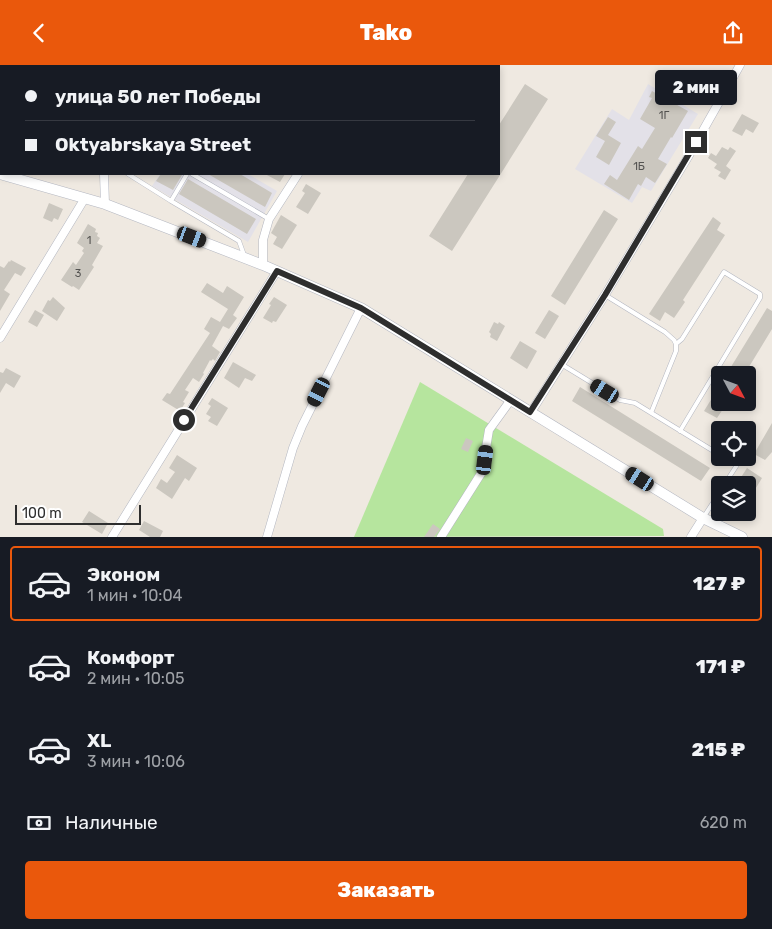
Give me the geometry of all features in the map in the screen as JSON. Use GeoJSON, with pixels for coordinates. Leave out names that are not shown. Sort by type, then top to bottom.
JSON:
{"type":"FeatureCollection","features":[{"type":"Feature","properties":{"kind":"street"},"geometry":{"type":"LineString","coordinates":[[530,412],[605,295],[688,157],[740,65]]}},
{"type":"Feature","properties":{"kind":"street"},"geometry":{"type":"LineString","coordinates":[[4,175],[105,204],[244,257],[361,308],[703,518],[742,537]]}},
{"type":"Feature","properties":{"kind":"street"},"geometry":{"type":"LineString","coordinates":[[104,175],[105,204]]}},
{"type":"Feature","properties":{"kind":"street"},"geometry":{"type":"LineString","coordinates":[[263,265],[263,240],[270,219],[297,175]]}},
{"type":"Feature","properties":{"kind":"street"},"geometry":{"type":"LineString","coordinates":[[0,338],[84,198]]}},
{"type":"Feature","properties":{"kind":"street"},"geometry":{"type":"LineString","coordinates":[[112,537],[277,271]]}},
{"type":"Feature","properties":{"kind":"street"},"geometry":{"type":"LineString","coordinates":[[267,537],[293,448],[302,426],[361,308]]}},
{"type":"Feature","properties":{"kind":"street"},"geometry":{"type":"LineString","coordinates":[[441,537],[482,473],[489,430],[510,401]]}},
{"type":"Feature","properties":{"kind":"street"},"geometry":{"type":"LineString","coordinates":[[691,537],[703,518]]}},
{"type":"Feature","properties":{"kind":"lane"},"geometry":{"type":"LineString","coordinates":[[130,175],[239,241],[244,257]]}},
{"type":"Feature","properties":{"kind":"lane"},"geometry":{"type":"LineString","coordinates":[[171,201],[186,175]]}},
{"type":"Feature","properties":{"kind":"lane"},"geometry":{"type":"LineString","coordinates":[[194,175],[270,219]]}},
{"type":"Feature","properties":{"kind":"lane"},"geometry":{"type":"LineString","coordinates":[[676,344],[682,339],[724,272],[760,293],[760,298],[680,431]]}},
{"type":"Feature","properties":{"kind":"lane"},"geometry":{"type":"LineString","coordinates":[[605,295],[664,332],[676,344],[676,351],[652,413]]}},
{"type":"Feature","properties":{"kind":"lane"},"geometry":{"type":"LineString","coordinates":[[561,364],[620,400],[635,403],[711,450]]}},
{"type":"Feature","properties":{"kind":"lane"},"geometry":{"type":"LineString","coordinates":[[703,518],[711,506]]}},
{"type":"Feature","properties":{"kind":"shaded area"},"geometry":{"type":"Polygon","coordinates":[[[648,84],[698,114],[651,191],[642,187],[632,203],[575,169],[612,109],[629,120],[648,84]]]}},
{"type":"Feature","properties":{"kind":"shaded area"},"geometry":{"type":"Polygon","coordinates":[[[159,175],[250,175],[277,191],[248,242],[152,186],[159,175]]]}},
{"type":"Feature","properties":{"kind":"green space"},"geometry":{"type":"Polygon","coordinates":[[[420,382],[663,529],[664,536],[354,537],[420,382]]]}},
{"type":"Feature","properties":{"kind":"building"},"geometry":{"type":"Polygon","coordinates":[[[525,84],[548,99],[500,175],[500,123],[525,84]]]}},
{"type":"Feature","properties":{"kind":"building"},"geometry":{"type":"Polygon","coordinates":[[[652,91],[688,111],[658,159],[667,164],[655,183],[646,177],[641,186],[638,184],[629,200],[604,184],[610,175],[617,180],[638,146],[642,149],[655,128],[640,119],[652,98],[649,97],[652,91]]]}},
{"type":"Feature","properties":{"kind":"building"},"geometry":{"type":"Polygon","coordinates":[[[742,114],[759,123],[753,133],[746,129],[742,136],[732,131],[742,114]]]}},
{"type":"Feature","properties":{"kind":"building"},"geometry":{"type":"Polygon","coordinates":[[[608,117],[616,122],[608,135],[621,143],[609,165],[596,157],[605,141],[596,136],[608,117]]]}},
{"type":"Feature","properties":{"kind":"building"},"geometry":{"type":"Polygon","coordinates":[[[722,147],[728,150],[730,147],[736,151],[726,166],[731,170],[725,180],[718,176],[721,172],[714,168],[717,164],[708,158],[711,153],[716,156],[722,147]]]}},
{"type":"Feature","properties":{"kind":"building"},"geometry":{"type":"Polygon","coordinates":[[[160,175],[182,175],[173,190],[156,181],[160,175]]]}},
{"type":"Feature","properties":{"kind":"building"},"geometry":{"type":"Polygon","coordinates":[[[210,175],[242,175],[272,193],[265,207],[210,175]]]}},
{"type":"Feature","properties":{"kind":"building"},"geometry":{"type":"Polygon","coordinates":[[[267,175],[284,175],[280,182],[267,175]]]}},
{"type":"Feature","properties":{"kind":"building"},"geometry":{"type":"Polygon","coordinates":[[[467,175],[500,175],[452,251],[429,236],[467,175]]]}},
{"type":"Feature","properties":{"kind":"building"},"geometry":{"type":"Polygon","coordinates":[[[188,179],[256,219],[247,234],[179,194],[188,179]]]}},
{"type":"Feature","properties":{"kind":"building"},"geometry":{"type":"Polygon","coordinates":[[[306,184],[321,193],[308,214],[296,207],[305,193],[302,191],[306,184]]]}},
{"type":"Feature","properties":{"kind":"building"},"geometry":{"type":"Polygon","coordinates":[[[49,203],[63,209],[58,220],[54,218],[52,222],[43,218],[49,203]]]}},
{"type":"Feature","properties":{"kind":"building"},"geometry":{"type":"Polygon","coordinates":[[[604,210],[618,219],[565,305],[551,296],[604,210]]]}},
{"type":"Feature","properties":{"kind":"building"},"geometry":{"type":"Polygon","coordinates":[[[281,215],[297,225],[282,249],[273,244],[277,237],[271,233],[281,215]]]}},
{"type":"Feature","properties":{"kind":"building"},"geometry":{"type":"Polygon","coordinates":[[[713,217],[721,223],[717,230],[725,235],[683,300],[685,302],[674,318],[665,312],[660,321],[649,314],[713,217]]]}},
{"type":"Feature","properties":{"kind":"building"},"geometry":{"type":"Polygon","coordinates":[[[88,224],[96,229],[95,232],[98,233],[97,236],[100,238],[97,243],[103,246],[92,265],[94,267],[79,290],[61,280],[73,262],[76,265],[84,253],[82,251],[84,248],[77,243],[88,224]]]}},
{"type":"Feature","properties":{"kind":"building"},"geometry":{"type":"Polygon","coordinates":[[[11,260],[26,268],[21,276],[15,273],[4,290],[10,294],[0,311],[0,266],[4,268],[11,260]]]}},
{"type":"Feature","properties":{"kind":"building"},"geometry":{"type":"Polygon","coordinates":[[[207,283],[223,293],[227,286],[244,297],[233,315],[237,318],[229,329],[223,326],[212,346],[220,352],[215,361],[213,359],[210,360],[199,382],[193,378],[185,390],[189,392],[180,411],[162,400],[167,393],[170,394],[210,333],[204,329],[211,317],[220,322],[228,309],[201,292],[207,283]]]}},
{"type":"Feature","properties":{"kind":"building"},"geometry":{"type":"Polygon","coordinates":[[[53,297],[65,308],[57,321],[42,311],[48,300],[50,301],[53,297]]]}},
{"type":"Feature","properties":{"kind":"building"},"geometry":{"type":"Polygon","coordinates":[[[274,297],[287,305],[276,322],[273,321],[272,323],[263,318],[274,297]]]}},
{"type":"Feature","properties":{"kind":"building"},"geometry":{"type":"Polygon","coordinates":[[[767,308],[772,311],[772,329],[749,366],[732,366],[767,308]]]}},
{"type":"Feature","properties":{"kind":"building"},"geometry":{"type":"Polygon","coordinates":[[[35,310],[44,315],[37,327],[28,322],[35,310]]]}},
{"type":"Feature","properties":{"kind":"building"},"geometry":{"type":"Polygon","coordinates":[[[549,310],[559,316],[545,339],[535,333],[549,310]]]}},
{"type":"Feature","properties":{"kind":"building"},"geometry":{"type":"Polygon","coordinates":[[[494,322],[498,324],[499,322],[505,326],[497,341],[490,337],[491,334],[489,332],[494,322]]]}},
{"type":"Feature","properties":{"kind":"building"},"geometry":{"type":"Polygon","coordinates":[[[520,341],[537,351],[527,369],[510,358],[520,341]]]}},
{"type":"Feature","properties":{"kind":"building"},"geometry":{"type":"Polygon","coordinates":[[[233,362],[256,375],[252,381],[245,378],[239,388],[224,378],[233,362]]]}},
{"type":"Feature","properties":{"kind":"building"},"geometry":{"type":"Polygon","coordinates":[[[6,368],[21,376],[14,388],[6,383],[0,393],[0,372],[3,373],[6,368]]]}},
{"type":"Feature","properties":{"kind":"building"},"geometry":{"type":"Polygon","coordinates":[[[580,387],[710,468],[701,481],[572,401],[580,387]]]}},
{"type":"Feature","properties":{"kind":"building"},"geometry":{"type":"Polygon","coordinates":[[[212,398],[228,408],[217,426],[208,421],[211,417],[206,414],[211,406],[208,404],[212,398]]]}},
{"type":"Feature","properties":{"kind":"building"},"geometry":{"type":"Polygon","coordinates":[[[711,400],[711,411],[722,411],[717,418],[704,411],[711,400]]]}},
{"type":"Feature","properties":{"kind":"building"},"geometry":{"type":"Polygon","coordinates":[[[772,423],[772,452],[765,460],[756,455],[756,451],[772,423]]]}},
{"type":"Feature","properties":{"kind":"building"},"geometry":{"type":"Polygon","coordinates":[[[466,438],[473,441],[468,452],[461,449],[466,438]]]}},
{"type":"Feature","properties":{"kind":"building"},"geometry":{"type":"Polygon","coordinates":[[[177,455],[197,468],[189,481],[185,478],[172,499],[156,488],[161,479],[167,483],[175,472],[169,468],[177,455]]]}},
{"type":"Feature","properties":{"kind":"building"},"geometry":{"type":"Polygon","coordinates":[[[747,468],[762,478],[756,488],[756,476],[742,476],[747,468]]]}},
{"type":"Feature","properties":{"kind":"building"},"geometry":{"type":"Polygon","coordinates":[[[89,511],[108,523],[102,534],[82,522],[89,511]]]}},
{"type":"Feature","properties":{"kind":"building"},"geometry":{"type":"Polygon","coordinates":[[[144,521],[163,531],[160,537],[150,537],[139,530],[144,521]]]}},
{"type":"Feature","properties":{"kind":"building"},"geometry":{"type":"Polygon","coordinates":[[[433,524],[440,529],[434,537],[424,537],[433,524]]]}},
{"type":"Feature","properties":{"kind":"route"},"geometry":{"type":"LineString","coordinates":[[184,420],[277,271],[361,308],[530,412],[605,295],[696,142]]}}]}
